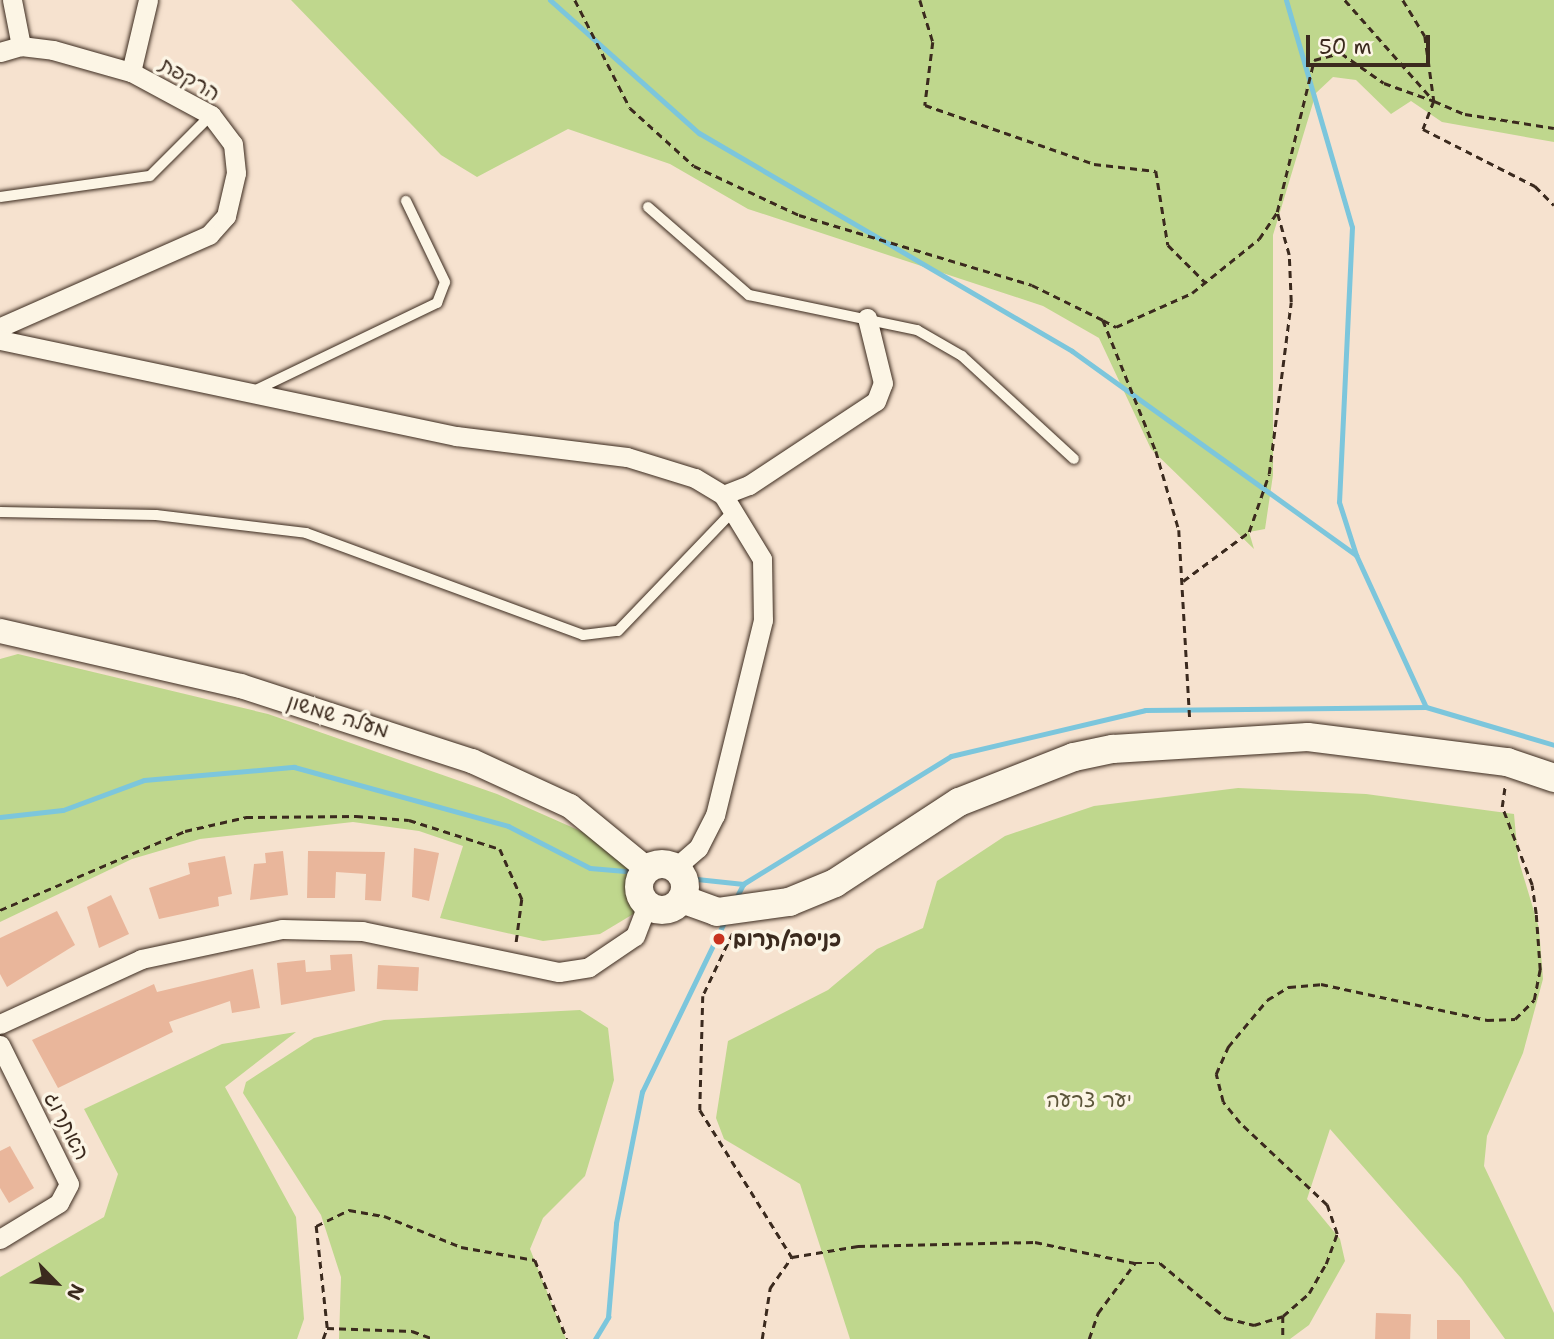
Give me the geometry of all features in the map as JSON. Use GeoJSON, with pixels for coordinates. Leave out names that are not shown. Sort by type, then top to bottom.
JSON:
{"type":"FeatureCollection","features":[{"type":"Feature","properties":{"kind":"main road"},"geometry":{"type":"LineString","coordinates":[[682,899],[704,911],[744,911],[835,883],[959,802],[1023,775],[1113,749],[1308,737],[1507,762],[1554,778]]}},
{"type":"Feature","properties":{"kind":"main road"},"geometry":{"type":"LineString","coordinates":[[675,868],[685,882],[682,899],[666,910],[647,905],[638,887],[647,869],[675,868]]}},
{"type":"Feature","properties":{"kind":"street"},"geometry":{"type":"LineString","coordinates":[[12,0],[21,46]]}},
{"type":"Feature","properties":{"kind":"street"},"geometry":{"type":"LineString","coordinates":[[131,72],[148,0]]}},
{"type":"Feature","properties":{"kind":"street","name":"הרקפת"},"geometry":{"type":"LineString","coordinates":[[0,52],[21,46],[131,72],[211,115],[233,144],[236,173],[226,216],[209,235],[0,327]]}},
{"type":"Feature","properties":{"kind":"street"},"geometry":{"type":"LineString","coordinates":[[729,502],[749,485],[876,401],[883,383],[867,318]]}},
{"type":"Feature","properties":{"kind":"street"},"geometry":{"type":"LineString","coordinates":[[0,340],[258,389],[456,436],[627,457],[695,478],[729,502],[762,559],[763,620],[715,814],[698,848],[675,868]]}},
{"type":"Feature","properties":{"kind":"street","name":"מעלה שמשון"},"geometry":{"type":"LineString","coordinates":[[0,631],[241,687],[472,761],[570,806],[647,869]]}},
{"type":"Feature","properties":{"kind":"street"},"geometry":{"type":"LineString","coordinates":[[0,1024],[142,959],[282,929],[373,933],[513,966],[559,972],[589,967],[635,936],[647,905]]}},
{"type":"Feature","properties":{"kind":"street","name":"האתרוג"},"geometry":{"type":"LineString","coordinates":[[0,1045],[69,1184],[59,1203],[0,1239]]}},
{"type":"Feature","properties":{"kind":"lane"},"geometry":{"type":"LineString","coordinates":[[0,197],[150,176],[211,115]]}},
{"type":"Feature","properties":{"kind":"lane"},"geometry":{"type":"LineString","coordinates":[[258,389],[437,303],[445,282],[406,201]]}},
{"type":"Feature","properties":{"kind":"lane"},"geometry":{"type":"LineString","coordinates":[[648,207],[749,295],[917,330],[962,356],[1074,459]]}},
{"type":"Feature","properties":{"kind":"lane"},"geometry":{"type":"LineString","coordinates":[[0,512],[156,515],[306,533],[583,635],[618,631],[729,502]]}},
{"type":"Feature","properties":{"kind":"path"},"geometry":{"type":"LineString","coordinates":[[575,0],[630,108],[694,166],[799,215],[1032,285],[1116,327],[1206,283],[1259,239],[1276,212],[1314,61],[1341,53],[1384,83],[1465,114],[1554,128]]}},
{"type":"Feature","properties":{"kind":"path"},"geometry":{"type":"LineString","coordinates":[[920,0],[933,42],[925,105],[1094,164],[1156,171],[1168,245],[1206,283]]}},
{"type":"Feature","properties":{"kind":"path"},"geometry":{"type":"LineString","coordinates":[[1345,0],[1434,101]]}},
{"type":"Feature","properties":{"kind":"path"},"geometry":{"type":"LineString","coordinates":[[1403,0],[1425,36],[1434,101],[1423,130],[1535,186],[1554,205]]}},
{"type":"Feature","properties":{"kind":"path"},"geometry":{"type":"LineString","coordinates":[[1183,581],[1249,532],[1269,474],[1291,302],[1289,255],[1276,212]]}},
{"type":"Feature","properties":{"kind":"path"},"geometry":{"type":"LineString","coordinates":[[1103,320],[1156,451],[1179,530],[1191,743]]}},
{"type":"Feature","properties":{"kind":"path"},"geometry":{"type":"LineString","coordinates":[[762,1339],[770,1288],[792,1257],[858,1246],[1035,1242],[1135,1263],[1160,1263],[1226,1318],[1254,1325],[1283,1316],[1309,1293],[1337,1234],[1327,1205],[1223,1102],[1216,1074],[1249,1020],[1289,987],[1349,987],[1487,1020],[1516,1019],[1534,1000],[1540,940],[1532,885],[1502,807],[1507,762]]}},
{"type":"Feature","properties":{"kind":"path"},"geometry":{"type":"LineString","coordinates":[[0,909],[186,831],[306,814],[410,820],[470,835],[500,849],[512,865],[522,899],[513,966]]}},
{"type":"Feature","properties":{"kind":"path"},"geometry":{"type":"LineString","coordinates":[[744,911],[703,996],[699,1110],[792,1257]]}},
{"type":"Feature","properties":{"kind":"path"},"geometry":{"type":"LineString","coordinates":[[323,1339],[327,1328],[316,1226],[349,1210],[384,1216],[461,1247],[535,1261],[567,1339]]}},
{"type":"Feature","properties":{"kind":"path"},"geometry":{"type":"LineString","coordinates":[[1089,1339],[1098,1313],[1135,1263]]}},
{"type":"Feature","properties":{"kind":"path"},"geometry":{"type":"LineString","coordinates":[[1283,1316],[1283,1339]]}},
{"type":"Feature","properties":{"kind":"path"},"geometry":{"type":"LineString","coordinates":[[327,1328],[412,1331],[434,1339]]}},
{"type":"Feature","properties":{"kind":"green space"},"geometry":{"type":"Polygon","coordinates":[[[291,0],[1554,0],[1554,142],[1442,122],[1411,101],[1391,114],[1356,80],[1333,77],[1316,93],[1273,235],[1273,475],[1265,529],[1249,532],[1254,549],[1151,449],[1099,338],[1043,306],[748,209],[670,164],[568,129],[477,177],[441,155],[291,0]]]}},
{"type":"Feature","properties":{"kind":"green space"},"geometry":{"type":"Polygon","coordinates":[[[18,654],[268,714],[497,794],[585,833],[629,862],[635,913],[600,934],[543,941],[440,918],[463,846],[419,831],[353,822],[200,839],[132,859],[0,922],[0,659],[18,654]]]}},
{"type":"Feature","properties":{"kind":"green space","name":"יער צרעה"},"geometry":{"type":"Polygon","coordinates":[[[1238,788],[1366,794],[1514,814],[1518,858],[1539,928],[1543,979],[1523,1053],[1487,1136],[1484,1166],[1554,1313],[1554,1339],[1505,1339],[1461,1278],[1330,1129],[1307,1199],[1340,1239],[1345,1261],[1309,1325],[1290,1339],[850,1339],[800,1184],[724,1139],[716,1118],[728,1041],[828,990],[877,949],[923,928],[937,881],[1005,836],[1094,806],[1238,788]]]}},
{"type":"Feature","properties":{"kind":"green space"},"geometry":{"type":"Polygon","coordinates":[[[580,1010],[608,1028],[614,1080],[585,1176],[543,1218],[530,1249],[566,1339],[339,1339],[341,1277],[321,1215],[243,1093],[246,1082],[314,1038],[384,1020],[580,1010]]]}},
{"type":"Feature","properties":{"kind":"green space"},"geometry":{"type":"Polygon","coordinates":[[[296,1032],[225,1087],[296,1217],[304,1319],[297,1339],[0,1339],[0,1277],[104,1217],[118,1174],[84,1109],[222,1044],[296,1032]]]}},
{"type":"Feature","properties":{"kind":"building"},"geometry":{"type":"Polygon","coordinates":[[[414,848],[439,853],[429,901],[412,897],[414,848]]]}},
{"type":"Feature","properties":{"kind":"building"},"geometry":{"type":"Polygon","coordinates":[[[283,851],[288,895],[250,900],[254,864],[266,863],[265,853],[283,851]]]}},
{"type":"Feature","properties":{"kind":"building"},"geometry":{"type":"Polygon","coordinates":[[[308,851],[385,852],[381,901],[365,900],[366,874],[336,872],[335,898],[307,898],[308,851]]]}},
{"type":"Feature","properties":{"kind":"building"},"geometry":{"type":"Polygon","coordinates":[[[225,856],[232,894],[218,897],[219,906],[159,919],[149,888],[190,874],[188,863],[225,856]]]}},
{"type":"Feature","properties":{"kind":"building"},"geometry":{"type":"Polygon","coordinates":[[[111,895],[129,934],[99,948],[87,907],[111,895]]]}},
{"type":"Feature","properties":{"kind":"building"},"geometry":{"type":"Polygon","coordinates":[[[57,911],[75,945],[7,987],[0,974],[0,938],[57,911]]]}},
{"type":"Feature","properties":{"kind":"building"},"geometry":{"type":"Polygon","coordinates":[[[352,954],[355,991],[281,1005],[277,963],[305,960],[306,972],[331,970],[330,955],[352,954]]]}},
{"type":"Feature","properties":{"kind":"building"},"geometry":{"type":"Polygon","coordinates":[[[378,965],[419,967],[418,991],[377,989],[378,965]]]}},
{"type":"Feature","properties":{"kind":"building"},"geometry":{"type":"Polygon","coordinates":[[[253,969],[260,1008],[232,1013],[230,1001],[169,1022],[173,1032],[58,1088],[32,1040],[154,984],[157,992],[253,969]]]}},
{"type":"Feature","properties":{"kind":"building"},"geometry":{"type":"Polygon","coordinates":[[[10,1146],[34,1188],[9,1203],[0,1188],[0,1151],[10,1146]]]}},
{"type":"Feature","properties":{"kind":"building"},"geometry":{"type":"Polygon","coordinates":[[[1376,1313],[1411,1314],[1410,1339],[1375,1339],[1376,1313]]]}},
{"type":"Feature","properties":{"kind":"building"},"geometry":{"type":"Polygon","coordinates":[[[1437,1320],[1470,1320],[1470,1339],[1437,1339],[1437,1320]]]}},
{"type":"Feature","properties":{"kind":"waterway"},"geometry":{"type":"LineString","coordinates":[[550,0],[699,133],[1072,351],[1356,555]]}},
{"type":"Feature","properties":{"kind":"waterway"},"geometry":{"type":"LineString","coordinates":[[1286,0],[1352,227],[1339,502],[1356,555],[1426,707]]}},
{"type":"Feature","properties":{"kind":"waterway"},"geometry":{"type":"LineString","coordinates":[[650,874],[743,884],[951,756],[1145,710],[1426,707],[1554,745]]}},
{"type":"Feature","properties":{"kind":"waterway"},"geometry":{"type":"LineString","coordinates":[[0,817],[63,810],[144,780],[294,767],[508,826],[590,868],[637,872]]}},
{"type":"Feature","properties":{"kind":"waterway"},"geometry":{"type":"LineString","coordinates":[[734,902],[743,884]]}},
{"type":"Feature","properties":{"kind":"waterway"},"geometry":{"type":"LineString","coordinates":[[595,1339],[608,1317],[616,1223],[642,1092],[725,920]]}},
{"type":"Feature","properties":{"kind":"place","name":"כניסה/תרום"},"geometry":{"type":"Point","coordinates":[719,939]}}]}
